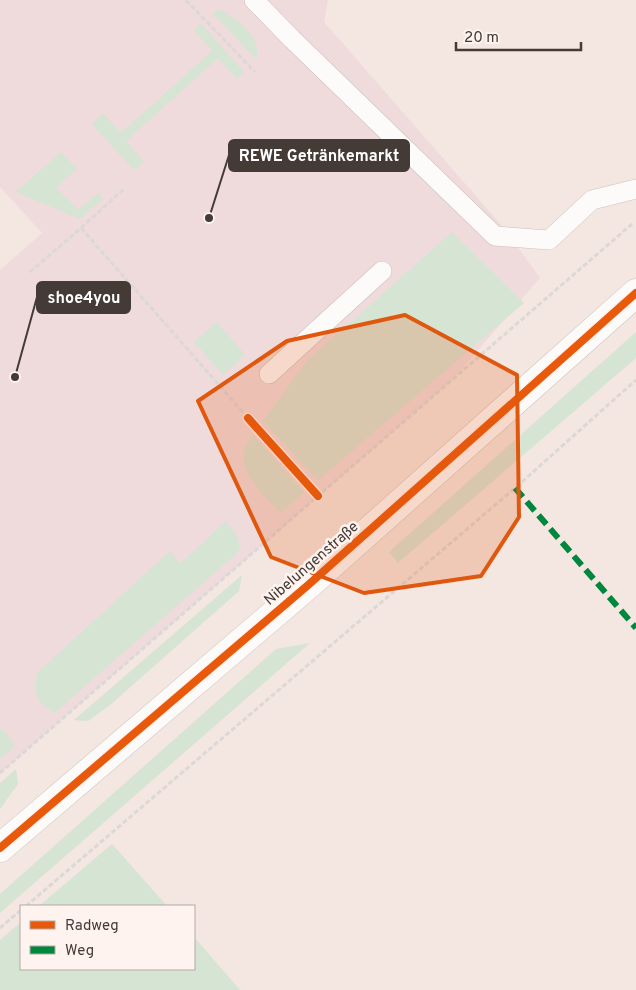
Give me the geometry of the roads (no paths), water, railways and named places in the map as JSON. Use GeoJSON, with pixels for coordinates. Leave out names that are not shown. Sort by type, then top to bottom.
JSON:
{"type":"FeatureCollection","features":[{"type":"Feature","properties":{"kind":"street","name":"Nibelungenstraße"},"geometry":{"type":"LineString","coordinates":[[0,848],[308,586],[636,293]]}},
{"type":"Feature","properties":{"kind":"lane"},"geometry":{"type":"LineString","coordinates":[[254,0],[496,236],[549,240],[592,200],[636,189]]}},
{"type":"Feature","properties":{"kind":"lane"},"geometry":{"type":"LineString","coordinates":[[269,374],[382,271]]}},
{"type":"Feature","properties":{"kind":"place","name":"REWE Getränkemarkt"},"geometry":{"type":"Point","coordinates":[209,218]}},
{"type":"Feature","properties":{"kind":"place","name":"shoe4you"},"geometry":{"type":"Point","coordinates":[15,377]}}]}
